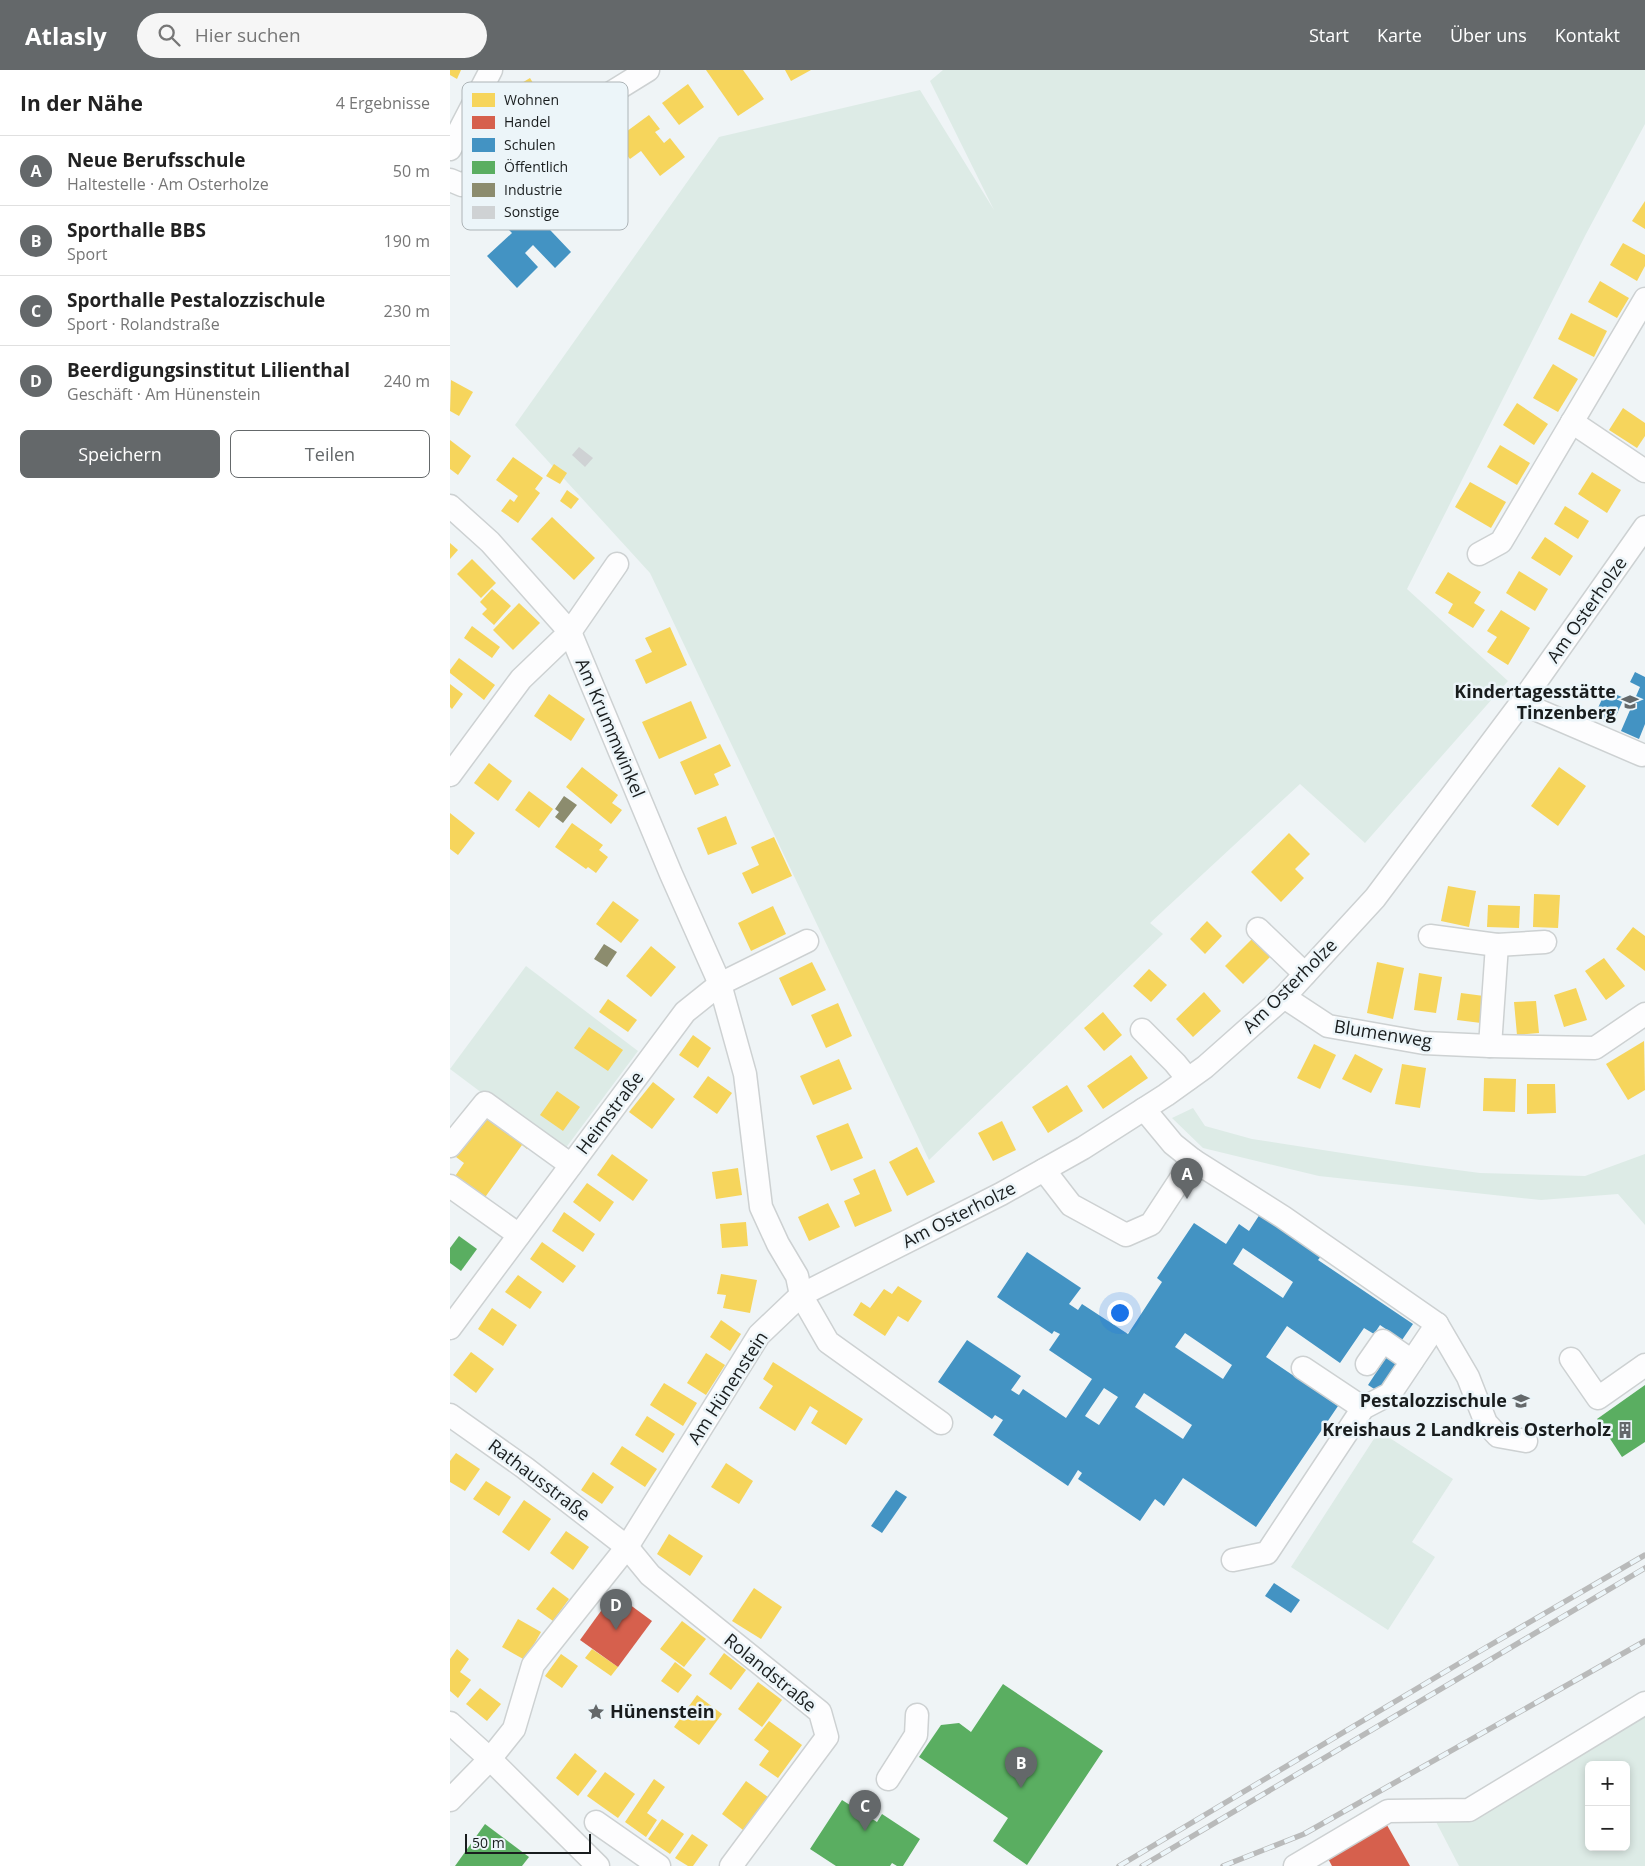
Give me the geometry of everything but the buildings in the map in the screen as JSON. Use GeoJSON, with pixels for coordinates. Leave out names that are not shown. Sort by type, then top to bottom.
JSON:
{"type":"FeatureCollection","features":[{"type":"Feature","properties":{"kind":"street"},"geometry":{"type":"LineString","coordinates":[[485,82],[491,70]]}},
{"type":"Feature","properties":{"kind":"street"},"geometry":{"type":"LineString","coordinates":[[628,82],[648,70]]}},
{"type":"Feature","properties":{"kind":"street"},"geometry":{"type":"LineString","coordinates":[[450,149],[462,126]]}},
{"type":"Feature","properties":{"kind":"street"},"geometry":{"type":"LineString","coordinates":[[450,180],[462,185]]}},
{"type":"Feature","properties":{"kind":"street"},"geometry":{"type":"LineString","coordinates":[[1479,554],[1501,542],[1645,299]]}},
{"type":"Feature","properties":{"kind":"street"},"geometry":{"type":"LineString","coordinates":[[1572,422],[1645,471]]}},
{"type":"Feature","properties":{"kind":"street","name":"Am Krummwinkel"},"geometry":{"type":"LineString","coordinates":[[450,506],[490,542],[570,632],[671,874],[720,984]]}},
{"type":"Feature","properties":{"kind":"street","name":"Am Osterholze"},"geometry":{"type":"LineString","coordinates":[[802,1295],[1001,1194],[1144,1109],[1205,1067],[1284,997],[1376,898],[1522,703],[1645,527]]}},
{"type":"Feature","properties":{"kind":"street"},"geometry":{"type":"LineString","coordinates":[[450,775],[521,679],[570,632],[617,564]]}},
{"type":"Feature","properties":{"kind":"street"},"geometry":{"type":"LineString","coordinates":[[1522,703],[1642,756]]}},
{"type":"Feature","properties":{"kind":"street"},"geometry":{"type":"LineString","coordinates":[[1258,929],[1305,974]]}},
{"type":"Feature","properties":{"kind":"street"},"geometry":{"type":"LineString","coordinates":[[1430,936],[1497,945],[1546,942]]}},
{"type":"Feature","properties":{"kind":"street","name":"Heimstraße"},"geometry":{"type":"LineString","coordinates":[[450,1328],[685,1012],[720,984],[807,941]]}},
{"type":"Feature","properties":{"kind":"street"},"geometry":{"type":"LineString","coordinates":[[1490,1046],[1497,945]]}},
{"type":"Feature","properties":{"kind":"street"},"geometry":{"type":"LineString","coordinates":[[720,984],[745,1074],[761,1207],[778,1244],[796,1276],[802,1295],[828,1342],[941,1423]]}},
{"type":"Feature","properties":{"kind":"street","name":"Blumenweg"},"geometry":{"type":"LineString","coordinates":[[1284,997],[1328,1026],[1424,1043],[1595,1048],[1645,1014]]}},
{"type":"Feature","properties":{"kind":"street"},"geometry":{"type":"LineString","coordinates":[[1142,1030],[1176,1063],[1188,1079]]}},
{"type":"Feature","properties":{"kind":"street"},"geometry":{"type":"LineString","coordinates":[[450,1146],[485,1103],[571,1165]]}},
{"type":"Feature","properties":{"kind":"street"},"geometry":{"type":"LineString","coordinates":[[1144,1109],[1173,1144],[1193,1160],[1282,1217],[1437,1324],[1468,1377],[1486,1422],[1498,1436],[1526,1441]]}},
{"type":"Feature","properties":{"kind":"street"},"geometry":{"type":"LineString","coordinates":[[1044,1170],[1071,1205],[1126,1235],[1151,1224],[1193,1160]]}},
{"type":"Feature","properties":{"kind":"street"},"geometry":{"type":"LineString","coordinates":[[450,1186],[519,1235]]}},
{"type":"Feature","properties":{"kind":"street","name":"Am Hünenstein"},"geometry":{"type":"LineString","coordinates":[[450,1800],[490,1759],[514,1729],[533,1665],[627,1547],[759,1335],[802,1295]]}},
{"type":"Feature","properties":{"kind":"street"},"geometry":{"type":"LineString","coordinates":[[1233,1560],[1266,1553],[1363,1408],[1390,1394],[1437,1324]]}},
{"type":"Feature","properties":{"kind":"street"},"geometry":{"type":"LineString","coordinates":[[1367,1364],[1383,1341],[1412,1361]]}},
{"type":"Feature","properties":{"kind":"street"},"geometry":{"type":"LineString","coordinates":[[1571,1359],[1598,1398],[1645,1365]]}},
{"type":"Feature","properties":{"kind":"street"},"geometry":{"type":"LineString","coordinates":[[1303,1368],[1363,1408]]}},
{"type":"Feature","properties":{"kind":"street","name":"Rathausstraße"},"geometry":{"type":"LineString","coordinates":[[450,1415],[525,1468],[627,1547]]}},
{"type":"Feature","properties":{"kind":"street","name":"Rolandstraße"},"geometry":{"type":"LineString","coordinates":[[627,1547],[650,1574],[820,1712],[827,1737],[731,1866]]}},
{"type":"Feature","properties":{"kind":"street"},"geometry":{"type":"LineString","coordinates":[[1295,1866],[1388,1811],[1469,1810],[1645,1703]]}},
{"type":"Feature","properties":{"kind":"street"},"geometry":{"type":"LineString","coordinates":[[888,1779],[916,1735],[917,1715]]}},
{"type":"Feature","properties":{"kind":"street"},"geometry":{"type":"LineString","coordinates":[[450,1723],[490,1759],[598,1866]]}},
{"type":"Feature","properties":{"kind":"street"},"geometry":{"type":"LineString","coordinates":[[596,1822],[659,1866]]}},
{"type":"Feature","properties":{"kind":"shaded area"},"geometry":{"type":"Polygon","coordinates":[[[943,70],[1645,70],[1645,124],[1586,234],[1407,589],[1508,681],[1365,843],[1300,784],[1150,923],[1163,934],[929,1160],[650,573],[515,425],[719,137],[920,90],[994,210],[930,81],[943,70]]]}},
{"type":"Feature","properties":{"kind":"shaded area"},"geometry":{"type":"Polygon","coordinates":[[[526,966],[638,1051],[562,1153],[450,1069],[526,966]]]}},
{"type":"Feature","properties":{"kind":"shaded area"},"geometry":{"type":"Polygon","coordinates":[[[1193,1108],[1205,1126],[1252,1139],[1480,1173],[1585,1176],[1645,1154],[1645,1225],[1618,1194],[1541,1200],[1319,1176],[1203,1148],[1172,1118],[1193,1108]]]}},
{"type":"Feature","properties":{"kind":"shaded area"},"geometry":{"type":"Polygon","coordinates":[[[1379,1431],[1453,1479],[1412,1542],[1435,1557],[1388,1630],[1291,1567],[1379,1431]]]}},
{"type":"Feature","properties":{"kind":"shaded area"},"geometry":{"type":"Polygon","coordinates":[[[1645,1693],[1645,1866],[1459,1866],[1434,1818],[1645,1693]]]}},
{"type":"Feature","properties":{"kind":"railway"},"geometry":{"type":"LineString","coordinates":[[1119,1866],[1645,1555]]}},
{"type":"Feature","properties":{"kind":"railway"},"geometry":{"type":"LineString","coordinates":[[1142,1866],[1645,1568]]}},
{"type":"Feature","properties":{"kind":"railway"},"geometry":{"type":"LineString","coordinates":[[1223,1866],[1304,1834],[1645,1641]]}},
{"type":"Feature","properties":{"kind":"place","name":"Kindertagesstätte Tinzenberg"},"geometry":{"type":"Point","coordinates":[1630,702]}},
{"type":"Feature","properties":{"kind":"place","name":"Neue Berufsschule"},"geometry":{"type":"Point","coordinates":[1187,1199]}},
{"type":"Feature","properties":{"kind":"place","name":"Pestalozzischule"},"geometry":{"type":"Point","coordinates":[1521,1401]}},
{"type":"Feature","properties":{"kind":"place","name":"Kreishaus 2 Landkreis Osterholz"},"geometry":{"type":"Point","coordinates":[1625,1430]}},
{"type":"Feature","properties":{"kind":"place","name":"Beerdigungsinstitut Lilienthal"},"geometry":{"type":"Point","coordinates":[616,1630]}},
{"type":"Feature","properties":{"kind":"place","name":"Hünenstein"},"geometry":{"type":"Point","coordinates":[596,1712]}},
{"type":"Feature","properties":{"kind":"place","name":"Sporthalle BBS"},"geometry":{"type":"Point","coordinates":[1021,1788]}},
{"type":"Feature","properties":{"kind":"place","name":"Sporthalle Pestalozzischule"},"geometry":{"type":"Point","coordinates":[865,1831]}}]}
